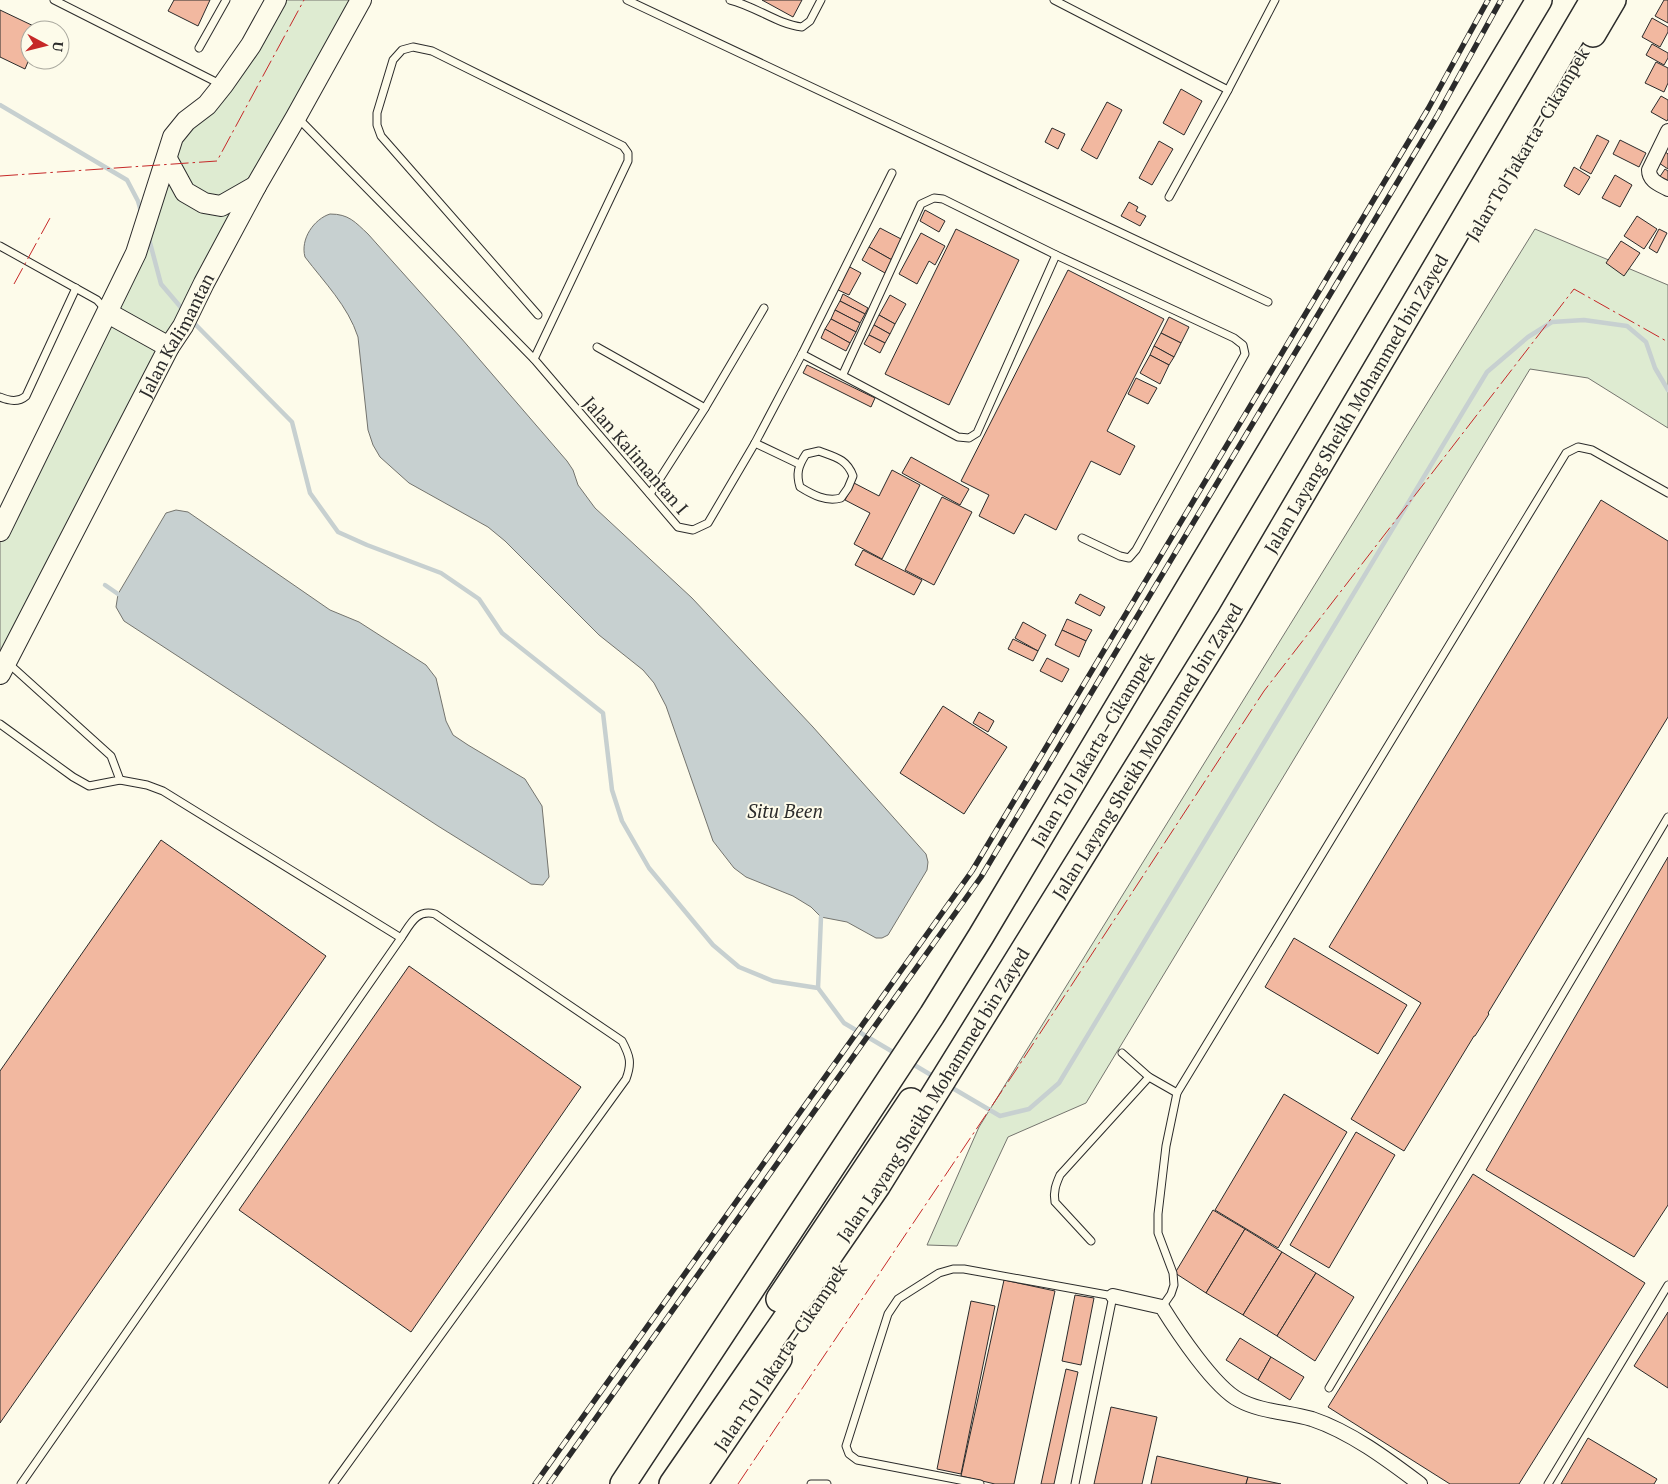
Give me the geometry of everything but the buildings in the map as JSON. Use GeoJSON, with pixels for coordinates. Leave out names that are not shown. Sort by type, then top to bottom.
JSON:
{"type":"FeatureCollection","features":[{"type":"Feature","properties":{"kind":"highway","name":"Jalan Tol Jakarta–Cikampek"},"geometry":{"type":"LineString","coordinates":[[624,1484],[932,1015],[981,936],[1539,0]]}},
{"type":"Feature","properties":{"kind":"highway","name":"Jalan Layang Sheikh Mohammed bin Zayed"},"geometry":{"type":"LineString","coordinates":[[655,1484],[981,995],[1213,613],[1576,0]]}},
{"type":"Feature","properties":{"kind":"highway","name":"Jalan Layang Sheikh Mohammed bin Zayed"},"geometry":{"type":"LineString","coordinates":[[672,1484],[878,1185],[1230,617],[1593,0]]}},
{"type":"Feature","properties":{"kind":"highway","name":"Jalan Tol Jakarta–Cikampek"},"geometry":{"type":"LineString","coordinates":[[694,1484],[841,1267],[978,1049],[1485,217],[1613,0]]}},
{"type":"Feature","properties":{"kind":"street"},"geometry":{"type":"LineString","coordinates":[[0,531],[136,253],[173,137],[186,120],[207,105],[223,85],[251,45],[276,0]]}},
{"type":"Feature","properties":{"kind":"street","name":"Jalan Kalimantan"},"geometry":{"type":"LineString","coordinates":[[3,668],[169,347],[183,326],[256,186],[361,0]]}},
{"type":"Feature","properties":{"kind":"street"},"geometry":{"type":"LineString","coordinates":[[1668,131],[1649,170],[1652,180],[1668,189]]}},
{"type":"Feature","properties":{"kind":"street"},"geometry":{"type":"LineString","coordinates":[[167,159],[185,192],[204,204],[222,206],[256,186]]}},
{"type":"Feature","properties":{"kind":"street"},"geometry":{"type":"LineString","coordinates":[[108,313],[169,347]]}},
{"type":"Feature","properties":{"kind":"street"},"geometry":{"type":"LineString","coordinates":[[1113,1296],[1162,1306],[1175,1327],[1221,1386],[1238,1400],[1258,1408],[1312,1419],[1330,1427],[1364,1445],[1420,1484]]}},
{"type":"Feature","properties":{"kind":"lane"},"geometry":{"type":"LineString","coordinates":[[54,0],[223,85]]}},
{"type":"Feature","properties":{"kind":"lane"},"geometry":{"type":"LineString","coordinates":[[200,48],[226,0]]}},
{"type":"Feature","properties":{"kind":"lane"},"geometry":{"type":"LineString","coordinates":[[627,0],[1268,302]]}},
{"type":"Feature","properties":{"kind":"lane"},"geometry":{"type":"LineString","coordinates":[[730,0],[752,7],[789,25],[802,27],[810,21],[821,0]]}},
{"type":"Feature","properties":{"kind":"lane"},"geometry":{"type":"LineString","coordinates":[[1054,0],[1228,90]]}},
{"type":"Feature","properties":{"kind":"lane"},"geometry":{"type":"LineString","coordinates":[[1169,197],[1275,0]]}},
{"type":"Feature","properties":{"kind":"lane"},"geometry":{"type":"LineString","coordinates":[[534,359],[628,162],[628,153],[623,146],[432,51],[413,47],[402,50],[393,60],[377,113],[381,136],[538,315]]}},
{"type":"Feature","properties":{"kind":"lane","name":"Jalan Kalimantan I"},"geometry":{"type":"LineString","coordinates":[[296,117],[534,359],[678,527],[693,530],[708,523],[755,443],[802,354],[892,173]]}},
{"type":"Feature","properties":{"kind":"lane"},"geometry":{"type":"LineString","coordinates":[[842,374],[921,204],[934,198],[942,198],[1056,255],[1234,338],[1243,345],[1245,354],[1136,550],[1129,558],[1120,556],[1082,538]]}},
{"type":"Feature","properties":{"kind":"lane"},"geometry":{"type":"LineString","coordinates":[[0,246],[97,300],[108,313]]}},
{"type":"Feature","properties":{"kind":"lane"},"geometry":{"type":"LineString","coordinates":[[802,354],[930,423],[958,437],[969,438],[977,434],[1056,255]]}},
{"type":"Feature","properties":{"kind":"lane"},"geometry":{"type":"LineString","coordinates":[[0,397],[21,401],[26,396],[76,288]]}},
{"type":"Feature","properties":{"kind":"lane"},"geometry":{"type":"LineString","coordinates":[[650,494],[705,408],[764,308]]}},
{"type":"Feature","properties":{"kind":"lane"},"geometry":{"type":"LineString","coordinates":[[597,347],[705,408]]}},
{"type":"Feature","properties":{"kind":"lane"},"geometry":{"type":"LineString","coordinates":[[755,443],[799,464]]}},
{"type":"Feature","properties":{"kind":"lane"},"geometry":{"type":"LineString","coordinates":[[1162,1306],[1174,1285],[1173,1273],[1158,1233],[1158,1214],[1166,1146],[1177,1093],[1566,453],[1578,447],[1592,450],[1668,493]]}},
{"type":"Feature","properties":{"kind":"lane"},"geometry":{"type":"LineString","coordinates":[[819,451],[836,457],[850,466],[853,476],[841,498],[834,500],[815,496],[800,487],[797,477],[799,464],[806,454],[819,451]]}},
{"type":"Feature","properties":{"kind":"lane"},"geometry":{"type":"LineString","coordinates":[[3,668],[110,756],[120,780]]}},
{"type":"Feature","properties":{"kind":"lane"},"geometry":{"type":"LineString","coordinates":[[0,724],[73,777],[89,786],[120,780],[147,785],[162,791],[401,938]]}},
{"type":"Feature","properties":{"kind":"lane"},"geometry":{"type":"LineString","coordinates":[[1328,1388],[1668,817]]}},
{"type":"Feature","properties":{"kind":"lane"},"geometry":{"type":"LineString","coordinates":[[21,1484],[401,938],[416,917],[428,912],[435,914],[622,1041],[629,1054],[630,1068],[626,1079],[333,1484]]}},
{"type":"Feature","properties":{"kind":"lane"},"geometry":{"type":"LineString","coordinates":[[1122,1053],[1149,1078],[1177,1093]]}},
{"type":"Feature","properties":{"kind":"lane"},"geometry":{"type":"LineString","coordinates":[[1091,1241],[1055,1202],[1054,1193],[1056,1185],[1060,1175],[1149,1078]]}},
{"type":"Feature","properties":{"kind":"lane"},"geometry":{"type":"LineString","coordinates":[[980,1484],[857,1460],[849,1454],[846,1446],[892,1306],[898,1299],[939,1273],[953,1269],[964,1269],[1113,1296],[1075,1484]]}},
{"type":"Feature","properties":{"kind":"lane"},"geometry":{"type":"LineString","coordinates":[[1548,1484],[1668,1285]]}},
{"type":"Feature","properties":{"kind":"lane"},"geometry":{"type":"LineString","coordinates":[[812,1484],[827,1484]]}},
{"type":"Feature","properties":{"kind":"green space"},"geometry":{"type":"Polygon","coordinates":[[[276,0],[357,0],[0,674],[0,531],[108,313],[167,159],[276,0]]]}},
{"type":"Feature","properties":{"kind":"green space"},"geometry":{"type":"Polygon","coordinates":[[[1535,229],[1668,285],[1668,428],[1588,378],[1530,369],[1086,1103],[1008,1137],[957,1246],[927,1245],[979,1127],[1535,229]]]}},
{"type":"Feature","properties":{"kind":"water","name":"Situ Been"},"geometry":{"type":"Polygon","coordinates":[[[330,214],[347,217],[368,234],[567,461],[573,470],[578,485],[595,508],[692,598],[813,727],[926,854],[927,870],[888,935],[876,938],[847,922],[821,917],[811,907],[793,896],[746,877],[734,868],[713,841],[666,706],[654,683],[643,670],[599,635],[505,541],[488,527],[409,483],[380,457],[373,445],[368,430],[358,337],[354,326],[342,305],[305,257],[306,237],[319,220],[330,214]]]}},
{"type":"Feature","properties":{"kind":"water"},"geometry":{"type":"Polygon","coordinates":[[[176,510],[188,512],[330,610],[359,622],[426,665],[436,678],[446,721],[453,735],[525,779],[542,806],[549,877],[543,885],[531,884],[438,826],[124,621],[116,607],[118,594],[166,513],[176,510]]]}},
{"type":"Feature","properties":{"kind":"waterway"},"geometry":{"type":"LineString","coordinates":[[0,105],[127,180],[138,201],[141,212]]}},
{"type":"Feature","properties":{"kind":"waterway"},"geometry":{"type":"LineString","coordinates":[[149,239],[161,284],[184,311]]}},
{"type":"Feature","properties":{"kind":"waterway"},"geometry":{"type":"LineString","coordinates":[[949,1086],[1000,1116],[1029,1109],[1059,1083],[1487,372],[1528,337],[1552,322],[1584,320],[1627,326],[1646,342],[1655,368],[1668,390]]}},
{"type":"Feature","properties":{"kind":"waterway"},"geometry":{"type":"LineString","coordinates":[[192,321],[292,422],[310,493],[338,532],[441,573],[479,599],[502,633],[603,713],[612,790],[622,821],[649,868],[713,945],[739,967],[773,981],[818,988],[844,1023],[898,1055]]}},
{"type":"Feature","properties":{"kind":"waterway"},"geometry":{"type":"LineString","coordinates":[[105,585],[118,594]]}},
{"type":"Feature","properties":{"kind":"waterway"},"geometry":{"type":"LineString","coordinates":[[818,988],[821,917]]}},
{"type":"Feature","properties":{"kind":"waterway"},"geometry":{"type":"LineString","coordinates":[[911,1063],[936,1078]]}},
{"type":"Feature","properties":{"kind":"railway"},"geometry":{"type":"LineString","coordinates":[[535,1484],[972,871],[1428,109],[1488,0]]}},
{"type":"Feature","properties":{"kind":"railway"},"geometry":{"type":"LineString","coordinates":[[549,1484],[981,877],[1437,116],[1501,0]]}},
{"type":"Feature","properties":{"kind":"power"},"geometry":{"type":"LineString","coordinates":[[0,176],[217,161],[304,0]]}},
{"type":"Feature","properties":{"kind":"power"},"geometry":{"type":"LineString","coordinates":[[14,284],[50,218]]}},
{"type":"Feature","properties":{"kind":"power"},"geometry":{"type":"LineString","coordinates":[[738,1484],[1016,1070],[1264,691],[1574,289],[1668,342]]}}]}
